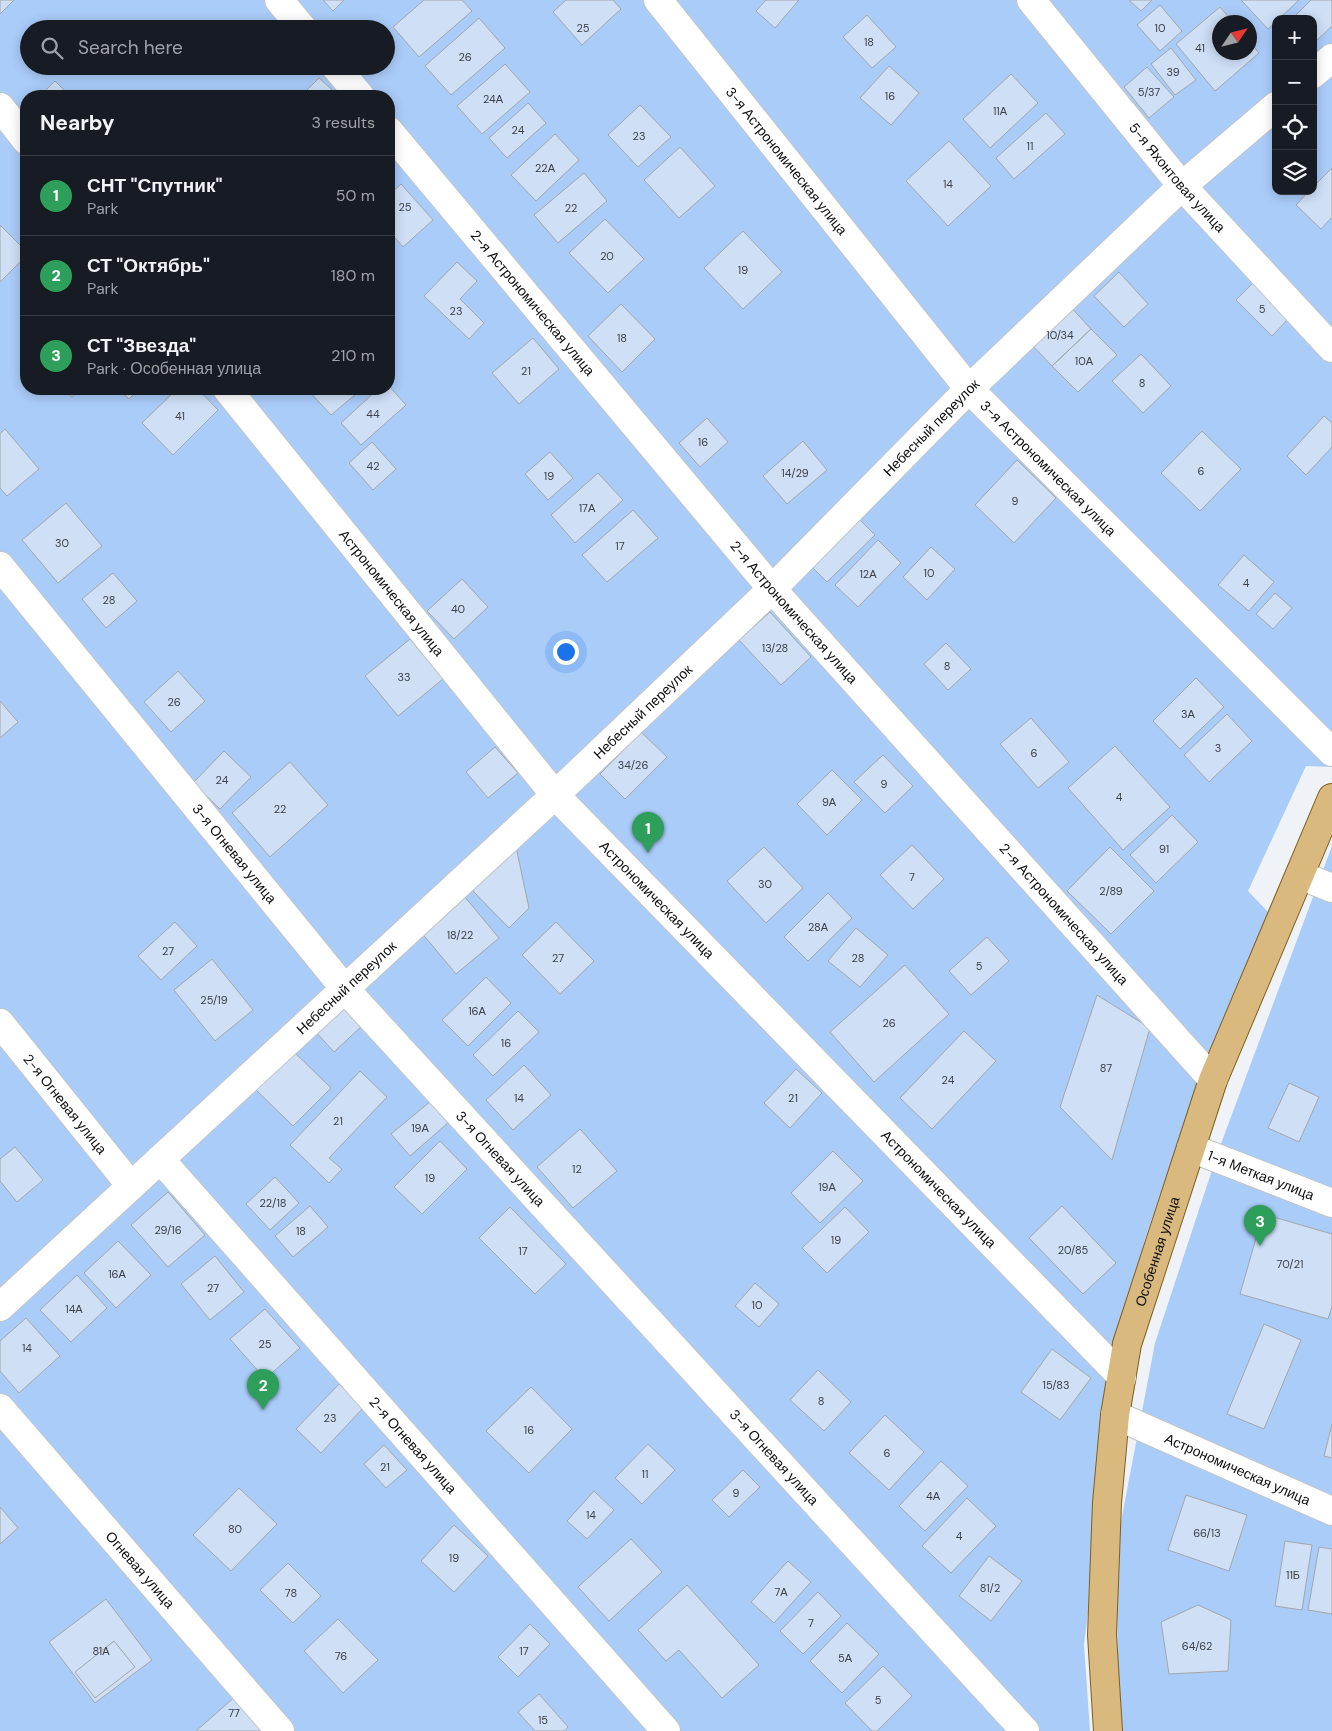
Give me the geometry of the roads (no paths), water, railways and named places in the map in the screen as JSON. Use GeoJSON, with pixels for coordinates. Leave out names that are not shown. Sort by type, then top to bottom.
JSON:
{"type":"FeatureCollection","features":[{"type":"Feature","properties":{"kind":"main road","name":"Особенная улица"},"geometry":{"type":"LineString","coordinates":[[1108,1731],[1102,1635],[1108,1503],[1116,1415],[1127,1344],[1213,1080],[1332,798]]}},
{"type":"Feature","properties":{"kind":"lane"},"geometry":{"type":"LineString","coordinates":[[279,0],[296,20]]}},
{"type":"Feature","properties":{"kind":"lane","name":"3-я Астрономическая улица"},"geometry":{"type":"LineString","coordinates":[[658,0],[969,389],[1332,752]]}},
{"type":"Feature","properties":{"kind":"lane","name":"5-я Яхонтовая улица"},"geometry":{"type":"LineString","coordinates":[[1031,0],[1182,186],[1332,348]]}},
{"type":"Feature","properties":{"kind":"lane"},"geometry":{"type":"LineString","coordinates":[[1317,71],[1332,58]]}},
{"type":"Feature","properties":{"kind":"lane"},"geometry":{"type":"LineString","coordinates":[[342,75],[355,90]]}},
{"type":"Feature","properties":{"kind":"lane"},"geometry":{"type":"LineString","coordinates":[[0,107],[20,132]]}},
{"type":"Feature","properties":{"kind":"lane","name":"Небесный переулок"},"geometry":{"type":"LineString","coordinates":[[0,1307],[555,795],[772,589],[969,389],[1182,186],[1272,109]]}},
{"type":"Feature","properties":{"kind":"lane","name":"2-я Астрономическая улица"},"geometry":{"type":"LineString","coordinates":[[395,138],[772,589],[1213,1080]]}},
{"type":"Feature","properties":{"kind":"lane","name":"Астрономическая улица"},"geometry":{"type":"LineString","coordinates":[[232,395],[555,795],[1122,1377]]}},
{"type":"Feature","properties":{"kind":"lane","name":"3-я Огневая улица"},"geometry":{"type":"LineString","coordinates":[[0,566],[345,989],[1025,1731]]}},
{"type":"Feature","properties":{"kind":"lane"},"geometry":{"type":"LineString","coordinates":[[1300,875],[1332,888]]}},
{"type":"Feature","properties":{"kind":"lane","name":"2-я Огневая улица"},"geometry":{"type":"LineString","coordinates":[[0,1023],[131,1186]]}},
{"type":"Feature","properties":{"kind":"lane","name":"1-я Меткая улица"},"geometry":{"type":"LineString","coordinates":[[1191,1148],[1332,1203]]}},
{"type":"Feature","properties":{"kind":"lane","name":"2-я Огневая улица"},"geometry":{"type":"LineString","coordinates":[[160,1159],[666,1731]]}},
{"type":"Feature","properties":{"kind":"lane","name":"Огневая улица"},"geometry":{"type":"LineString","coordinates":[[0,1408],[280,1731]]}},
{"type":"Feature","properties":{"kind":"lane","name":"Астрономическая улица"},"geometry":{"type":"LineString","coordinates":[[1116,1415],[1332,1511]]}},
{"type":"Feature","properties":{"kind":"place","name":"СНТ \"Спутник\""},"geometry":{"type":"Point","coordinates":[648,853]}},
{"type":"Feature","properties":{"kind":"place","name":"СТ \"Звезда\""},"geometry":{"type":"Point","coordinates":[1260,1246]}},
{"type":"Feature","properties":{"kind":"place","name":"СТ \"Октябрь\""},"geometry":{"type":"Point","coordinates":[263,1410]}}]}
